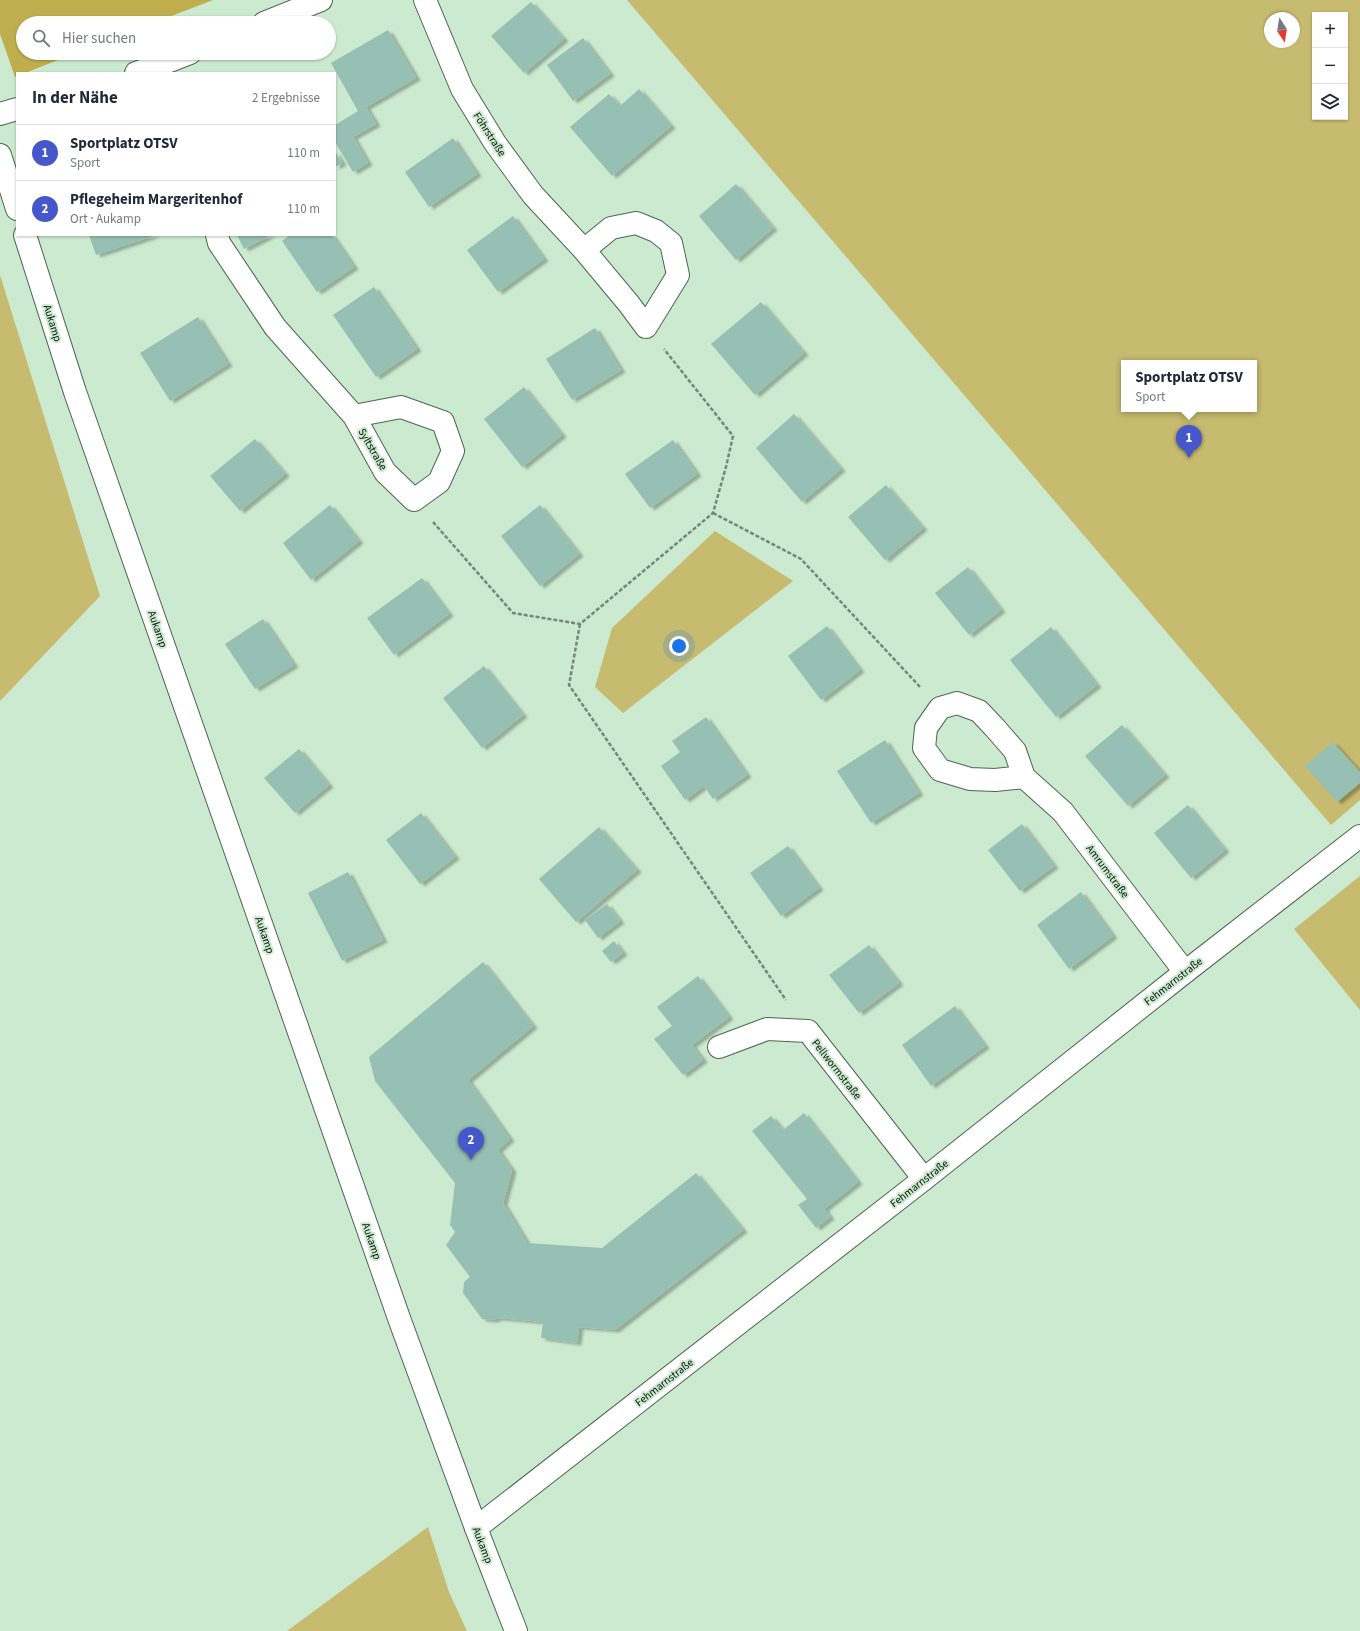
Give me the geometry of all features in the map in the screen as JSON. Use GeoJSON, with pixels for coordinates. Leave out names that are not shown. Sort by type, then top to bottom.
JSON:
{"type":"FeatureCollection","features":[{"type":"Feature","properties":{"kind":"street"},"geometry":{"type":"LineString","coordinates":[[281,16],[321,0]]}},
{"type":"Feature","properties":{"kind":"street","name":"Föhrstraße"},"geometry":{"type":"LineString","coordinates":[[425,0],[462,89],[495,142],[533,195],[584,250],[646,327]]}},
{"type":"Feature","properties":{"kind":"street"},"geometry":{"type":"LineString","coordinates":[[149,71],[174,60]]}},
{"type":"Feature","properties":{"kind":"street"},"geometry":{"type":"LineString","coordinates":[[0,114],[16,109]]}},
{"type":"Feature","properties":{"kind":"street"},"geometry":{"type":"LineString","coordinates":[[0,155],[16,206]]}},
{"type":"Feature","properties":{"kind":"street"},"geometry":{"type":"LineString","coordinates":[[584,250],[611,228],[636,223],[656,231],[671,243],[678,275],[646,327]]}},
{"type":"Feature","properties":{"kind":"street","name":"Aukamp"},"geometry":{"type":"LineString","coordinates":[[25,236],[74,392],[398,1314],[476,1528],[516,1631]]}},
{"type":"Feature","properties":{"kind":"street","name":"Syltstraße"},"geometry":{"type":"LineString","coordinates":[[216,236],[275,327],[354,416],[385,472],[414,500],[439,482],[453,452],[444,422],[401,407],[354,416]]}},
{"type":"Feature","properties":{"kind":"street","name":"Amrumstraße"},"geometry":{"type":"LineString","coordinates":[[940,708],[957,703],[979,711],[1015,752],[1024,777],[1063,812],[1185,972]]}},
{"type":"Feature","properties":{"kind":"street"},"geometry":{"type":"LineString","coordinates":[[940,708],[926,728],[924,748],[940,770],[970,779],[995,780],[1024,777]]}},
{"type":"Feature","properties":{"kind":"street","name":"Fehmarnstraße"},"geometry":{"type":"LineString","coordinates":[[476,1528],[924,1179],[1185,972],[1360,836]]}},
{"type":"Feature","properties":{"kind":"street","name":"Pellwormstraße"},"geometry":{"type":"LineString","coordinates":[[719,1047],[767,1029],[808,1031],[924,1179]]}},
{"type":"Feature","properties":{"kind":"path"},"geometry":{"type":"LineString","coordinates":[[646,327],[733,436],[726,468],[713,513],[580,624],[569,685],[808,1031]]}},
{"type":"Feature","properties":{"kind":"path"},"geometry":{"type":"LineString","coordinates":[[414,500],[512,613],[580,624]]}},
{"type":"Feature","properties":{"kind":"path"},"geometry":{"type":"LineString","coordinates":[[713,513],[801,559],[940,708]]}},
{"type":"Feature","properties":{"kind":"shaded area"},"geometry":{"type":"Polygon","coordinates":[[[0,0],[213,0],[171,16],[16,16],[16,60],[58,60],[28,72],[16,72],[15,77],[0,34],[0,0]]]}},
{"type":"Feature","properties":{"kind":"shaded area"},"geometry":{"type":"Polygon","coordinates":[[[627,0],[1360,0],[1360,800],[1331,825],[627,0]]]}},
{"type":"Feature","properties":{"kind":"shaded area"},"geometry":{"type":"Polygon","coordinates":[[[0,275],[100,596],[0,701],[0,275]]]}},
{"type":"Feature","properties":{"kind":"shaded area"},"geometry":{"type":"Polygon","coordinates":[[[715,531],[793,581],[623,713],[595,687],[612,628],[715,531]]]}},
{"type":"Feature","properties":{"kind":"shaded area"},"geometry":{"type":"Polygon","coordinates":[[[1360,876],[1360,1010],[1294,929],[1360,876]]]}},
{"type":"Feature","properties":{"kind":"shaded area"},"geometry":{"type":"Polygon","coordinates":[[[428,1527],[449,1592],[467,1631],[287,1631],[428,1527]]]}},
{"type":"Feature","properties":{"kind":"building"},"geometry":{"type":"Polygon","coordinates":[[[531,2],[564,39],[524,73],[491,36],[531,2]]]}},
{"type":"Feature","properties":{"kind":"building"},"geometry":{"type":"Polygon","coordinates":[[[388,30],[416,78],[366,107],[376,124],[353,137],[368,163],[353,172],[336,144],[336,124],[358,111],[331,63],[388,30]]]}},
{"type":"Feature","properties":{"kind":"building"},"geometry":{"type":"Polygon","coordinates":[[[583,38],[610,74],[573,101],[547,65],[583,38]]]}},
{"type":"Feature","properties":{"kind":"building"},"geometry":{"type":"Polygon","coordinates":[[[639,89],[671,126],[612,176],[570,127],[609,94],[620,106],[639,89]]]}},
{"type":"Feature","properties":{"kind":"building"},"geometry":{"type":"Polygon","coordinates":[[[453,138],[477,174],[429,207],[405,172],[453,138]]]}},
{"type":"Feature","properties":{"kind":"building"},"geometry":{"type":"Polygon","coordinates":[[[336,153],[342,163],[336,166],[336,153]]]}},
{"type":"Feature","properties":{"kind":"building"},"geometry":{"type":"Polygon","coordinates":[[[736,184],[773,228],[736,260],[699,216],[736,184]]]}},
{"type":"Feature","properties":{"kind":"building"},"geometry":{"type":"Polygon","coordinates":[[[513,216],[544,259],[498,292],[467,250],[513,216]]]}},
{"type":"Feature","properties":{"kind":"building"},"geometry":{"type":"Polygon","coordinates":[[[89,236],[153,236],[96,255],[89,236]]]}},
{"type":"Feature","properties":{"kind":"building"},"geometry":{"type":"Polygon","coordinates":[[[238,236],[269,236],[244,249],[238,236]]]}},
{"type":"Feature","properties":{"kind":"building"},"geometry":{"type":"Polygon","coordinates":[[[289,236],[333,236],[354,267],[317,292],[282,241],[289,236]]]}},
{"type":"Feature","properties":{"kind":"building"},"geometry":{"type":"Polygon","coordinates":[[[374,287],[417,349],[376,377],[333,315],[374,287]]]}},
{"type":"Feature","properties":{"kind":"building"},"geometry":{"type":"Polygon","coordinates":[[[761,302],[804,353],[755,395],[711,344],[761,302]]]}},
{"type":"Feature","properties":{"kind":"building"},"geometry":{"type":"Polygon","coordinates":[[[198,317],[228,364],[170,401],[140,353],[198,317]]]}},
{"type":"Feature","properties":{"kind":"building"},"geometry":{"type":"Polygon","coordinates":[[[595,328],[621,370],[572,400],[546,359],[595,328]]]}},
{"type":"Feature","properties":{"kind":"building"},"geometry":{"type":"Polygon","coordinates":[[[524,387],[562,435],[522,467],[484,419],[524,387]]]}},
{"type":"Feature","properties":{"kind":"building"},"geometry":{"type":"Polygon","coordinates":[[[794,414],[841,469],[802,502],[756,448],[794,414]]]}},
{"type":"Feature","properties":{"kind":"building"},"geometry":{"type":"Polygon","coordinates":[[[255,439],[285,474],[240,511],[210,476],[255,439]]]}},
{"type":"Feature","properties":{"kind":"building"},"geometry":{"type":"Polygon","coordinates":[[[673,440],[697,474],[650,508],[625,474],[673,440]]]}},
{"type":"Feature","properties":{"kind":"building"},"geometry":{"type":"Polygon","coordinates":[[[886,485],[923,528],[885,560],[848,517],[886,485]]]}},
{"type":"Feature","properties":{"kind":"building"},"geometry":{"type":"Polygon","coordinates":[[[330,505],[359,541],[311,580],[283,543],[330,505]]]}},
{"type":"Feature","properties":{"kind":"building"},"geometry":{"type":"Polygon","coordinates":[[[540,505],[579,554],[540,586],[501,536],[540,505]]]}},
{"type":"Feature","properties":{"kind":"building"},"geometry":{"type":"Polygon","coordinates":[[[968,567],[1001,610],[969,635],[935,593],[968,567]]]}},
{"type":"Feature","properties":{"kind":"building"},"geometry":{"type":"Polygon","coordinates":[[[422,578],[449,614],[394,655],[367,618],[422,578]]]}},
{"type":"Feature","properties":{"kind":"building"},"geometry":{"type":"Polygon","coordinates":[[[263,619],[294,665],[255,689],[225,644],[263,619]]]}},
{"type":"Feature","properties":{"kind":"building"},"geometry":{"type":"Polygon","coordinates":[[[827,626],[860,670],[821,700],[788,656],[827,626]]]}},
{"type":"Feature","properties":{"kind":"building"},"geometry":{"type":"Polygon","coordinates":[[[1051,627],[1097,685],[1056,717],[1010,660],[1051,627]]]}},
{"type":"Feature","properties":{"kind":"building"},"geometry":{"type":"Polygon","coordinates":[[[484,666],[523,715],[482,748],[443,698],[484,666]]]}},
{"type":"Feature","properties":{"kind":"building"},"geometry":{"type":"Polygon","coordinates":[[[706,717],[747,775],[713,799],[704,786],[685,800],[661,766],[680,752],[672,741],[706,717]]]}},
{"type":"Feature","properties":{"kind":"building"},"geometry":{"type":"Polygon","coordinates":[[[1122,725],[1165,775],[1128,806],[1085,756],[1122,725]]]}},
{"type":"Feature","properties":{"kind":"building"},"geometry":{"type":"Polygon","coordinates":[[[885,740],[919,793],[871,823],[837,771],[885,740]]]}},
{"type":"Feature","properties":{"kind":"building"},"geometry":{"type":"Polygon","coordinates":[[[1333,742],[1360,772],[1360,783],[1337,802],[1305,766],[1333,742]]]}},
{"type":"Feature","properties":{"kind":"building"},"geometry":{"type":"Polygon","coordinates":[[[299,749],[329,785],[295,813],[264,778],[299,749]]]}},
{"type":"Feature","properties":{"kind":"building"},"geometry":{"type":"Polygon","coordinates":[[[1188,805],[1225,850],[1191,878],[1154,833],[1188,805]]]}},
{"type":"Feature","properties":{"kind":"building"},"geometry":{"type":"Polygon","coordinates":[[[421,813],[455,857],[420,884],[386,840],[421,813]]]}},
{"type":"Feature","properties":{"kind":"building"},"geometry":{"type":"Polygon","coordinates":[[[1022,824],[1054,866],[1020,891],[988,850],[1022,824]]]}},
{"type":"Feature","properties":{"kind":"building"},"geometry":{"type":"Polygon","coordinates":[[[599,827],[637,870],[576,922],[539,879],[599,827]]]}},
{"type":"Feature","properties":{"kind":"building"},"geometry":{"type":"Polygon","coordinates":[[[788,846],[819,888],[781,916],[750,873],[788,846]]]}},
{"type":"Feature","properties":{"kind":"building"},"geometry":{"type":"Polygon","coordinates":[[[348,872],[383,940],[342,961],[308,893],[348,872]]]}},
{"type":"Feature","properties":{"kind":"building"},"geometry":{"type":"Polygon","coordinates":[[[1081,892],[1113,936],[1069,969],[1037,925],[1081,892]]]}},
{"type":"Feature","properties":{"kind":"building"},"geometry":{"type":"Polygon","coordinates":[[[607,904],[620,921],[598,938],[585,920],[607,904]]]}},
{"type":"Feature","properties":{"kind":"building"},"geometry":{"type":"Polygon","coordinates":[[[614,941],[623,953],[611,962],[602,951],[614,941]]]}},
{"type":"Feature","properties":{"kind":"building"},"geometry":{"type":"Polygon","coordinates":[[[869,945],[899,983],[859,1013],[829,975],[869,945]]]}},
{"type":"Feature","properties":{"kind":"building"},"geometry":{"type":"Polygon","coordinates":[[[483,962],[533,1026],[468,1080],[510,1139],[498,1150],[512,1170],[503,1203],[527,1243],[602,1248],[696,1173],[743,1230],[615,1330],[579,1327],[577,1343],[541,1338],[543,1322],[498,1318],[493,1320],[482,1319],[463,1293],[464,1282],[470,1277],[446,1245],[455,1232],[450,1225],[455,1183],[375,1081],[369,1057],[483,962]]]}},
{"type":"Feature","properties":{"kind":"building"},"geometry":{"type":"Polygon","coordinates":[[[698,976],[729,1017],[692,1045],[703,1060],[683,1075],[654,1039],[672,1026],[657,1007],[698,976]]]}},
{"type":"Feature","properties":{"kind":"building"},"geometry":{"type":"Polygon","coordinates":[[[955,1006],[985,1046],[931,1086],[902,1045],[955,1006]]]}},
{"type":"Feature","properties":{"kind":"building"},"geometry":{"type":"Polygon","coordinates":[[[804,1113],[858,1182],[824,1209],[830,1217],[816,1228],[798,1205],[807,1199],[752,1131],[771,1116],[783,1130],[804,1113]]]}},
{"type":"Feature","properties":{"kind":"place","name":"Sportplatz OTSV"},"geometry":{"type":"Point","coordinates":[1189,458]}},
{"type":"Feature","properties":{"kind":"place","name":"Pflegeheim Margeritenhof"},"geometry":{"type":"Point","coordinates":[471,1160]}}]}
